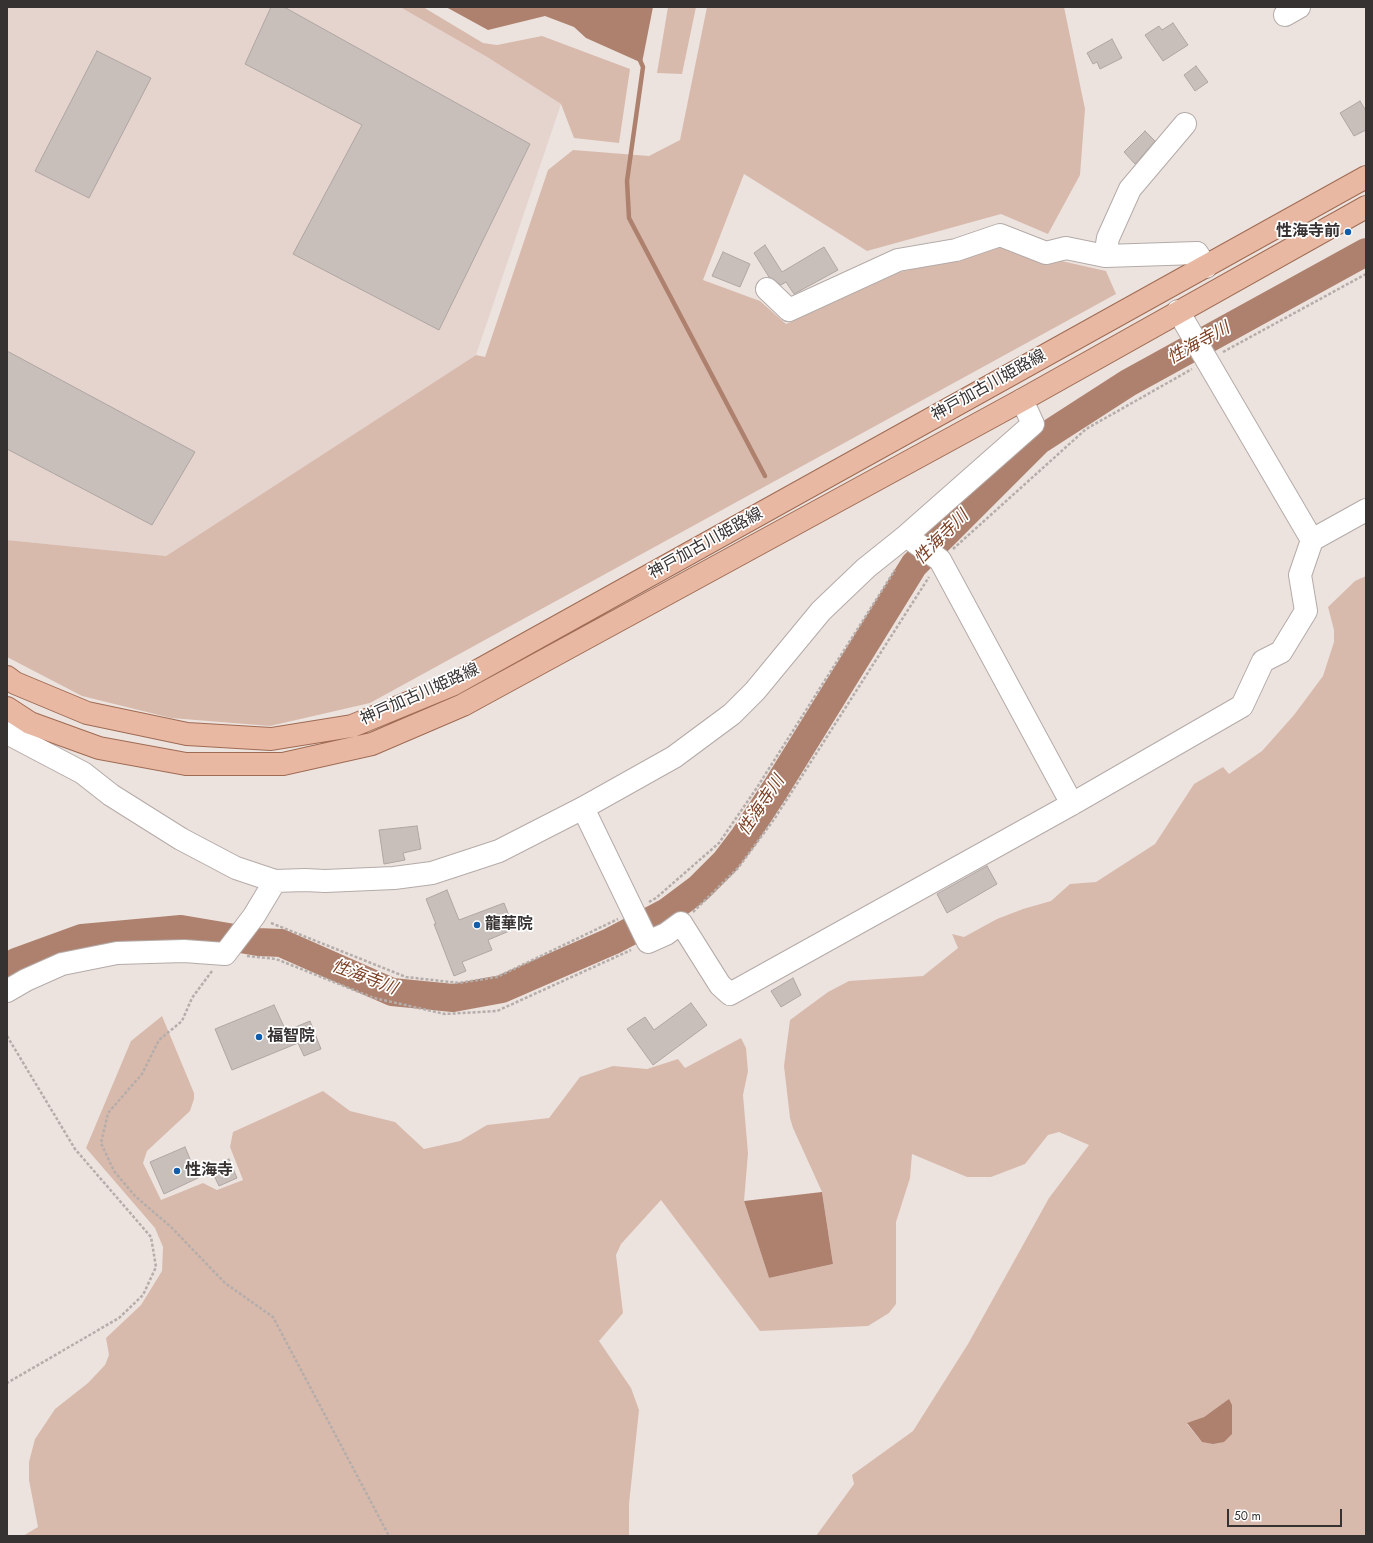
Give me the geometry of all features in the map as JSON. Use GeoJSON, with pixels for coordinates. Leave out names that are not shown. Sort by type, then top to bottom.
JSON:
{"type":"FeatureCollection","features":[{"type":"Feature","properties":{"kind":"main road","name":"神戸加古川姫路線"},"geometry":{"type":"LineString","coordinates":[[7,676],[15,683],[87,713],[187,734],[271,739],[352,726],[454,684],[1366,177]]}},
{"type":"Feature","properties":{"kind":"main road","name":"神戸加古川姫路線"},"geometry":{"type":"LineString","coordinates":[[7,708],[30,723],[99,748],[186,764],[283,764],[372,744],[464,705],[1022,400],[1181,316],[1366,207]]}},
{"type":"Feature","properties":{"kind":"street"},"geometry":{"type":"LineString","coordinates":[[1105,256],[1108,238],[1130,188],[1185,124]]}},
{"type":"Feature","properties":{"kind":"street"},"geometry":{"type":"LineString","coordinates":[[767,289],[789,310],[898,260],[956,250],[1000,235],[1046,252],[1066,248],[1105,256],[1197,253],[1206,266]]}},
{"type":"Feature","properties":{"kind":"street"},"geometry":{"type":"LineString","coordinates":[[1181,316],[1312,540]]}},
{"type":"Feature","properties":{"kind":"street"},"geometry":{"type":"LineString","coordinates":[[7,734],[83,773],[112,795],[181,839],[236,868],[275,881],[325,881],[394,878],[432,873],[499,851],[583,808],[674,756],[732,714],[755,691],[821,611],[866,568],[910,538],[1032,424],[1022,400]]}},
{"type":"Feature","properties":{"kind":"street"},"geometry":{"type":"LineString","coordinates":[[583,808],[632,912],[648,942],[666,934],[681,923],[720,985],[730,994],[1072,804],[1242,706],[1263,661],[1281,652],[1306,611],[1300,575],[1312,540],[1366,510]]}},
{"type":"Feature","properties":{"kind":"street"},"geometry":{"type":"LineString","coordinates":[[910,538],[940,560],[1072,804]]}},
{"type":"Feature","properties":{"kind":"street"},"geometry":{"type":"LineString","coordinates":[[7,991],[26,980],[62,964],[117,953],[184,951],[225,954],[254,916],[275,881]]}},
{"type":"Feature","properties":{"kind":"path"},"geometry":{"type":"LineString","coordinates":[[681,923],[738,868],[775,818],[940,560],[1086,429],[1208,360],[1366,274]]}},
{"type":"Feature","properties":{"kind":"path"},"geometry":{"type":"LineString","coordinates":[[254,916],[406,977],[459,983],[497,977],[632,912],[656,898],[719,843],[756,789],[897,567]]}},
{"type":"Feature","properties":{"kind":"path"},"geometry":{"type":"LineString","coordinates":[[389,1536],[273,1317],[225,1283],[171,1227],[136,1196],[114,1171],[100,1144],[108,1113],[142,1074],[159,1040],[182,1021],[192,998],[225,954],[276,959],[374,998],[445,1014],[497,1011],[648,942]]}},
{"type":"Feature","properties":{"kind":"path"},"geometry":{"type":"LineString","coordinates":[[7,1036],[74,1150],[151,1237],[156,1267],[143,1295],[119,1318],[7,1383]]}},
{"type":"Feature","properties":{"kind":"shaded area"},"geometry":{"type":"Polygon","coordinates":[[[7,7],[400,7],[487,57],[561,104],[476,355],[166,556],[7,540],[7,7]]]}},
{"type":"Feature","properties":{"kind":"shaded area"},"geometry":{"type":"Polygon","coordinates":[[[400,7],[423,7],[483,43],[497,45],[542,36],[630,69],[619,143],[574,138],[561,104],[487,57],[400,7]]]}},
{"type":"Feature","properties":{"kind":"shaded area"},"geometry":{"type":"Polygon","coordinates":[[[446,7],[653,7],[642,63],[586,38],[574,27],[545,16],[488,30],[446,7]]]}},
{"type":"Feature","properties":{"kind":"shaded area"},"geometry":{"type":"Polygon","coordinates":[[[668,7],[696,7],[682,74],[657,73],[668,7]]]}},
{"type":"Feature","properties":{"kind":"shaded area"},"geometry":{"type":"Polygon","coordinates":[[[707,7],[1064,7],[1085,109],[1080,175],[1048,234],[1001,214],[867,251],[744,174],[703,280],[760,301],[786,324],[900,272],[999,247],[1106,271],[1116,294],[370,703],[270,726],[171,718],[82,696],[7,657],[7,540],[166,556],[476,355],[485,357],[548,170],[573,150],[649,156],[680,140],[707,7]]]}},
{"type":"Feature","properties":{"kind":"shaded area"},"geometry":{"type":"Polygon","coordinates":[[[1366,576],[1366,1536],[816,1536],[854,1484],[852,1475],[913,1431],[968,1344],[1049,1198],[1089,1145],[1059,1132],[1048,1135],[1025,1164],[991,1177],[967,1177],[912,1154],[910,1178],[896,1222],[896,1304],[889,1313],[868,1326],[760,1331],[661,1200],[621,1244],[616,1255],[623,1313],[599,1341],[631,1388],[639,1410],[629,1504],[629,1536],[23,1536],[38,1527],[29,1480],[29,1462],[35,1439],[55,1409],[88,1383],[105,1365],[109,1355],[106,1338],[141,1305],[162,1271],[163,1247],[155,1228],[86,1148],[131,1041],[162,1016],[194,1093],[194,1099],[190,1111],[147,1151],[143,1163],[161,1200],[203,1183],[217,1190],[243,1180],[230,1147],[233,1132],[323,1091],[350,1111],[395,1122],[424,1149],[460,1141],[487,1125],[549,1118],[580,1077],[613,1066],[647,1069],[678,1059],[685,1068],[741,1038],[746,1048],[748,1071],[743,1095],[748,1153],[744,1201],[769,1278],[833,1264],[822,1192],[793,1128],[790,1118],[784,1066],[790,1020],[828,992],[849,981],[923,976],[958,948],[952,934],[964,937],[997,919],[1023,909],[1051,901],[1070,884],[1096,882],[1155,844],[1194,784],[1223,767],[1229,774],[1262,751],[1294,715],[1323,676],[1334,642],[1334,630],[1328,607],[1355,581],[1366,576]],[[1229,1400],[1204,1417],[1187,1424],[1202,1442],[1229,1400]]]}},
{"type":"Feature","properties":{"kind":"shaded area"},"geometry":{"type":"Polygon","coordinates":[[[822,1192],[833,1264],[769,1278],[744,1201],[822,1192]]]}},
{"type":"Feature","properties":{"kind":"shaded area"},"geometry":{"type":"Polygon","coordinates":[[[1229,1399],[1232,1405],[1232,1434],[1224,1442],[1213,1444],[1202,1442],[1187,1423],[1204,1417],[1229,1399]]]}},
{"type":"Feature","properties":{"kind":"building"},"geometry":{"type":"Polygon","coordinates":[[[271,7],[284,7],[530,144],[439,330],[293,254],[362,125],[245,64],[271,7]]]}},
{"type":"Feature","properties":{"kind":"building"},"geometry":{"type":"Polygon","coordinates":[[[1173,23],[1188,45],[1163,61],[1145,35],[1159,26],[1162,30],[1173,23]]]}},
{"type":"Feature","properties":{"kind":"building"},"geometry":{"type":"Polygon","coordinates":[[[1112,39],[1122,58],[1100,69],[1097,62],[1093,64],[1087,53],[1112,39]]]}},
{"type":"Feature","properties":{"kind":"building"},"geometry":{"type":"Polygon","coordinates":[[[97,51],[151,78],[89,198],[35,171],[97,51]]]}},
{"type":"Feature","properties":{"kind":"building"},"geometry":{"type":"Polygon","coordinates":[[[1196,66],[1208,82],[1195,91],[1184,75],[1196,66]]]}},
{"type":"Feature","properties":{"kind":"building"},"geometry":{"type":"Polygon","coordinates":[[[1360,101],[1366,111],[1366,130],[1354,136],[1340,113],[1360,101]]]}},
{"type":"Feature","properties":{"kind":"building"},"geometry":{"type":"Polygon","coordinates":[[[1145,131],[1155,141],[1135,164],[1124,152],[1145,131]]]}},
{"type":"Feature","properties":{"kind":"building"},"geometry":{"type":"Polygon","coordinates":[[[765,245],[782,272],[824,247],[838,270],[794,294],[786,282],[781,285],[769,277],[754,253],[765,245]]]}},
{"type":"Feature","properties":{"kind":"building"},"geometry":{"type":"Polygon","coordinates":[[[723,252],[750,264],[740,287],[712,276],[723,252]]]}},
{"type":"Feature","properties":{"kind":"building"},"geometry":{"type":"Polygon","coordinates":[[[7,351],[195,452],[152,525],[7,449],[7,351]]]}},
{"type":"Feature","properties":{"kind":"building"},"geometry":{"type":"Polygon","coordinates":[[[417,826],[421,849],[403,853],[405,860],[384,864],[379,830],[417,826]]]}},
{"type":"Feature","properties":{"kind":"building"},"geometry":{"type":"Polygon","coordinates":[[[987,866],[997,884],[947,913],[937,894],[987,866]]]}},
{"type":"Feature","properties":{"kind":"building"},"geometry":{"type":"Polygon","coordinates":[[[447,890],[459,920],[504,903],[514,929],[488,940],[492,950],[462,962],[466,971],[454,976],[426,899],[447,890]]]}},
{"type":"Feature","properties":{"kind":"building"},"geometry":{"type":"Polygon","coordinates":[[[793,978],[801,995],[781,1007],[771,991],[793,978]]]}},
{"type":"Feature","properties":{"kind":"building"},"geometry":{"type":"Polygon","coordinates":[[[691,1003],[707,1025],[653,1065],[627,1029],[645,1017],[654,1030],[691,1003]]]}},
{"type":"Feature","properties":{"kind":"building"},"geometry":{"type":"Polygon","coordinates":[[[274,1005],[286,1031],[310,1021],[321,1049],[304,1056],[298,1043],[232,1070],[215,1029],[274,1005]]]}},
{"type":"Feature","properties":{"kind":"building"},"geometry":{"type":"Polygon","coordinates":[[[185,1147],[198,1178],[164,1194],[150,1162],[185,1147]]]}},
{"type":"Feature","properties":{"kind":"building"},"geometry":{"type":"Polygon","coordinates":[[[229,1159],[237,1178],[219,1186],[210,1167],[229,1159]]]}},
{"type":"Feature","properties":{"kind":"waterway"},"geometry":{"type":"LineString","coordinates":[[639,58],[643,67],[627,181],[629,218],[765,476]]}},
{"type":"Feature","properties":{"kind":"waterway","name":"性海寺川"},"geometry":{"type":"LineString","coordinates":[[7,967],[16,962],[82,938],[181,929],[258,942],[281,943],[392,992],[453,998],[502,989],[612,941],[667,912],[699,888],[725,862],[744,837],[776,788],[914,565],[1038,441],[1128,383],[1366,252]]}},
{"type":"Feature","properties":{"kind":"place","name":"性海寺前"},"geometry":{"type":"Point","coordinates":[1348,232]}},
{"type":"Feature","properties":{"kind":"place","name":"龍華院"},"geometry":{"type":"Point","coordinates":[477,925]}},
{"type":"Feature","properties":{"kind":"place","name":"福智院"},"geometry":{"type":"Point","coordinates":[259,1037]}},
{"type":"Feature","properties":{"kind":"place","name":"性海寺"},"geometry":{"type":"Point","coordinates":[177,1171]}}]}
